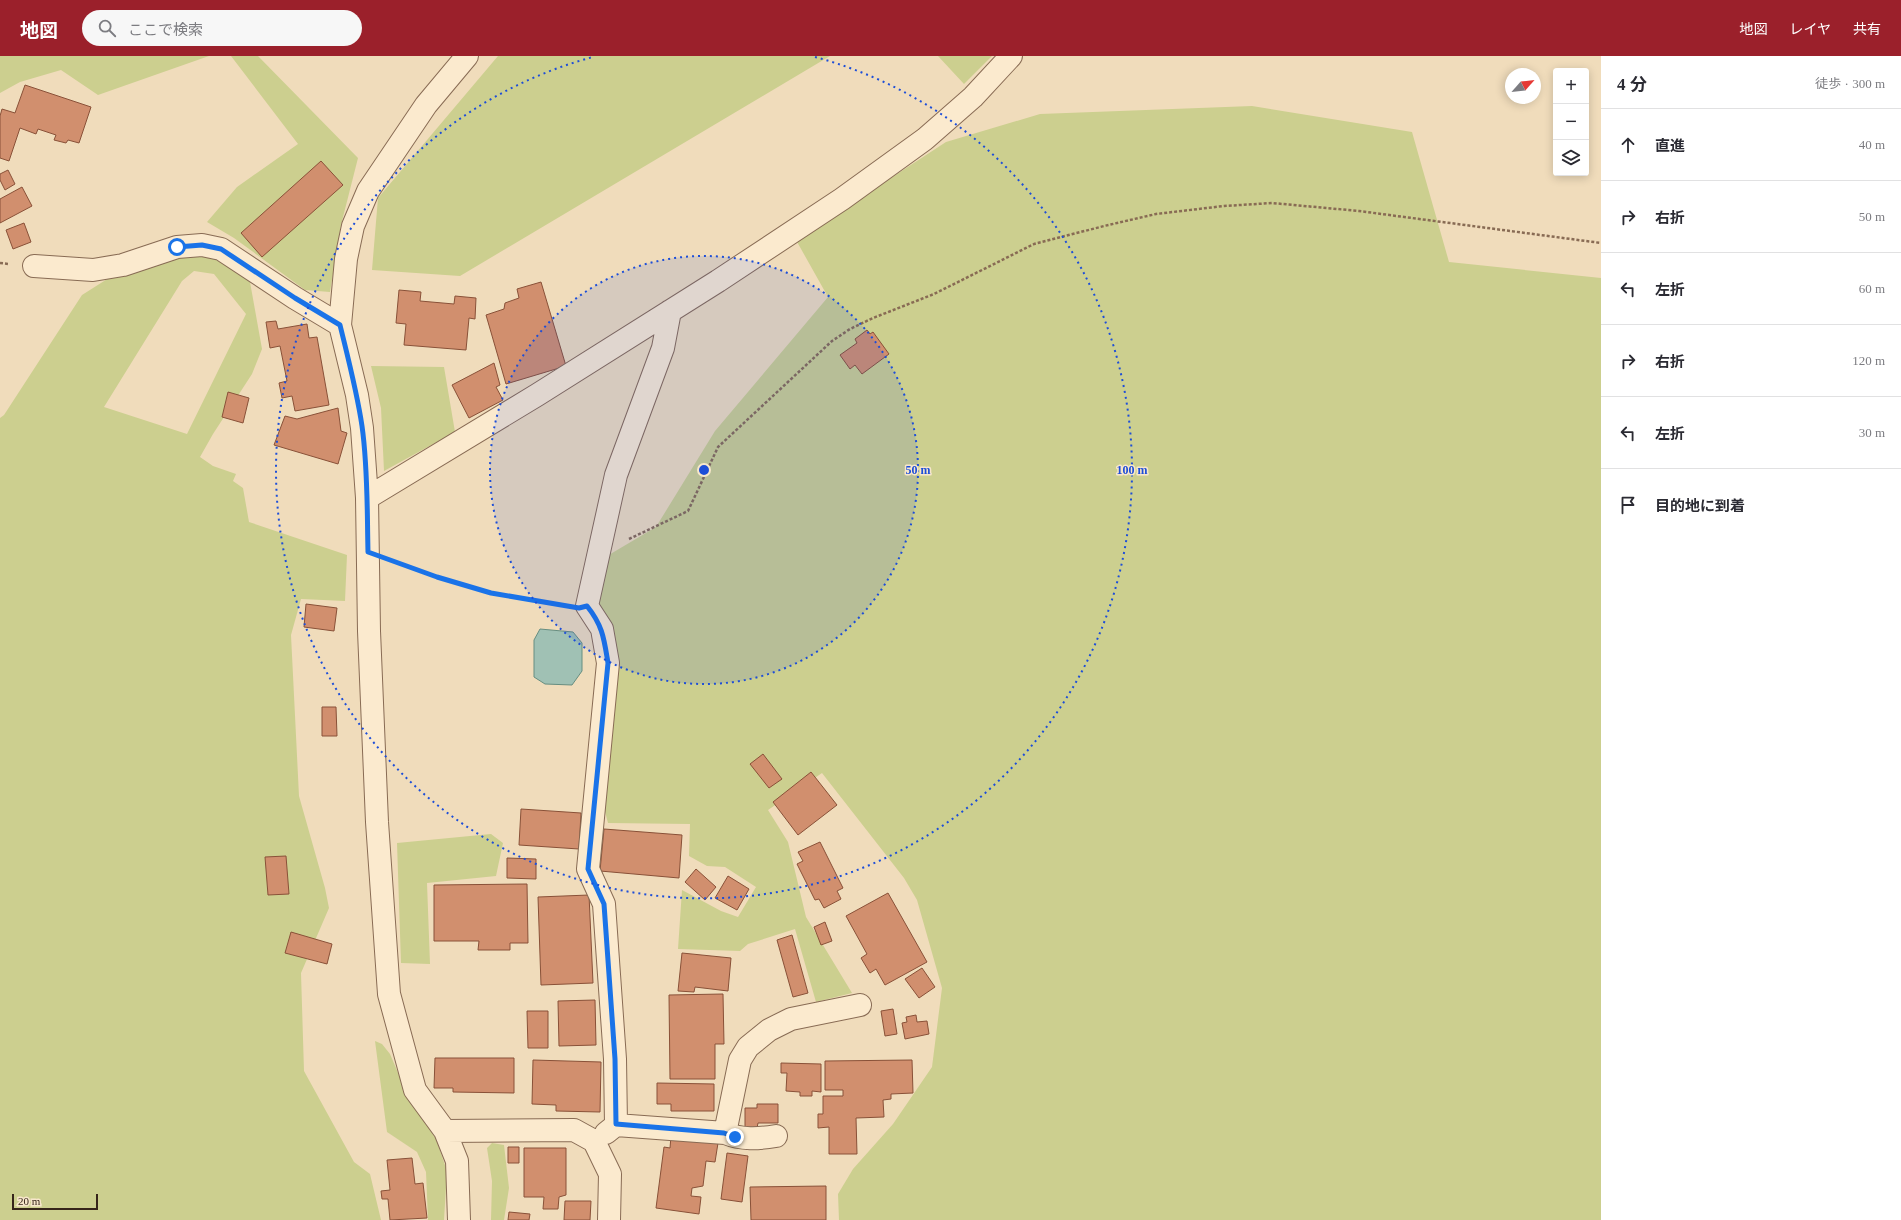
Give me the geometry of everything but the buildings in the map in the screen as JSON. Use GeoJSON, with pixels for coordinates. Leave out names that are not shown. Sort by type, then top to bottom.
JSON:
{"type":"FeatureCollection","features":[{"type":"Feature","properties":{"kind":"street"},"geometry":{"type":"LineString","coordinates":[[460,1220],[457,1161],[445,1132],[415,1090],[389,994],[377,814],[369,631],[367,498],[362,428],[357,395],[340,325],[346,259],[353,226],[368,191],[426,105],[468,56]]}},
{"type":"Feature","properties":{"kind":"street"},"geometry":{"type":"LineString","coordinates":[[367,498],[670,311],[842,199],[925,139],[973,97],[1011,56]]}},
{"type":"Feature","properties":{"kind":"street"},"geometry":{"type":"LineString","coordinates":[[34,266],[93,270],[123,265],[177,247],[202,245],[221,249],[295,298],[340,325]]}},
{"type":"Feature","properties":{"kind":"street"},"geometry":{"type":"LineString","coordinates":[[616,1124],[615,1059],[604,904],[588,869],[608,663],[602,630],[587,606],[616,475],[663,348],[670,311]]}},
{"type":"Feature","properties":{"kind":"street"},"geometry":{"type":"LineString","coordinates":[[724,1133],[740,1060],[748,1047],[769,1030],[791,1018],[860,1005]]}},
{"type":"Feature","properties":{"kind":"street"},"geometry":{"type":"LineString","coordinates":[[594,1141],[616,1124],[724,1133],[735,1137],[753,1139],[776,1136]]}},
{"type":"Feature","properties":{"kind":"street"},"geometry":{"type":"LineString","coordinates":[[445,1132],[574,1130],[594,1141],[610,1174],[609,1220]]}},
{"type":"Feature","properties":{"kind":"path"},"geometry":{"type":"LineString","coordinates":[[599,549],[614,546],[688,511],[718,447],[832,341],[850,329],[873,318],[934,294],[1034,244],[1156,214],[1224,206],[1272,203],[1359,211],[1601,243]]}},
{"type":"Feature","properties":{"kind":"path"},"geometry":{"type":"LineString","coordinates":[[368,552],[437,577],[491,593],[579,608],[587,606]]}},
{"type":"Feature","properties":{"kind":"green space"},"geometry":{"type":"Polygon","coordinates":[[[0,56],[209,56],[98,95],[61,70],[20,82],[0,93],[0,56]]]}},
{"type":"Feature","properties":{"kind":"green space"},"geometry":{"type":"Polygon","coordinates":[[[231,56],[258,56],[358,158],[341,225],[330,292],[305,290],[234,238],[207,222],[237,187],[298,144],[231,56]]]}},
{"type":"Feature","properties":{"kind":"green space"},"geometry":{"type":"Polygon","coordinates":[[[498,56],[830,56],[460,276],[372,270],[378,198],[498,56]]]}},
{"type":"Feature","properties":{"kind":"green space"},"geometry":{"type":"Polygon","coordinates":[[[938,56],[992,56],[964,84],[938,56]]]}},
{"type":"Feature","properties":{"kind":"green space"},"geometry":{"type":"Polygon","coordinates":[[[1252,106],[1412,132],[1449,262],[1601,278],[1601,1220],[839,1220],[838,1194],[853,1169],[893,1124],[932,1067],[942,988],[917,900],[904,878],[822,773],[768,810],[788,842],[806,917],[852,993],[816,1002],[795,929],[748,944],[740,951],[678,949],[682,890],[721,911],[738,917],[756,887],[725,867],[707,866],[689,856],[690,824],[608,823],[603,804],[595,601],[602,559],[656,527],[715,431],[828,297],[796,240],[946,142],[1040,114],[1252,106]]]}},
{"type":"Feature","properties":{"kind":"green space"},"geometry":{"type":"Polygon","coordinates":[[[182,256],[219,257],[250,282],[262,349],[252,374],[200,457],[213,466],[236,474],[233,481],[243,488],[249,522],[347,555],[345,601],[301,599],[291,635],[299,796],[325,888],[329,908],[301,973],[304,1071],[354,1162],[370,1174],[381,1220],[0,1220],[0,418],[4,415],[82,295],[112,276],[182,256]],[[194,271],[182,281],[104,407],[187,434],[246,314],[214,274],[194,271]]]}},
{"type":"Feature","properties":{"kind":"green space"},"geometry":{"type":"Polygon","coordinates":[[[371,366],[444,367],[455,432],[384,471],[381,408],[371,366]]]}},
{"type":"Feature","properties":{"kind":"green space"},"geometry":{"type":"Polygon","coordinates":[[[491,834],[503,843],[496,876],[427,883],[430,964],[401,963],[397,843],[491,834]]]}},
{"type":"Feature","properties":{"kind":"green space"},"geometry":{"type":"Polygon","coordinates":[[[375,1041],[382,1044],[390,1054],[405,1089],[436,1139],[447,1171],[444,1220],[428,1220],[426,1172],[417,1152],[387,1132],[375,1041]]]}},
{"type":"Feature","properties":{"kind":"green space"},"geometry":{"type":"Polygon","coordinates":[[[492,1143],[504,1145],[509,1188],[504,1220],[491,1220],[492,1181],[487,1148],[492,1143]]]}},
{"type":"Feature","properties":{"kind":"shaded area"},"geometry":{"type":"Polygon","coordinates":[[[540,629],[573,632],[582,643],[582,671],[572,685],[545,684],[534,677],[534,640],[540,629]]]}},
{"type":"Feature","properties":{"kind":"route"},"geometry":{"type":"LineString","coordinates":[[177,247],[202,245],[221,249],[295,298],[340,325],[357,395],[362,428],[367,498],[368,552],[437,577],[491,593],[579,608],[587,606],[593,613],[602,630],[608,663],[588,869],[599,890],[604,904],[615,1059],[616,1124],[724,1133],[735,1137]]}}]}
